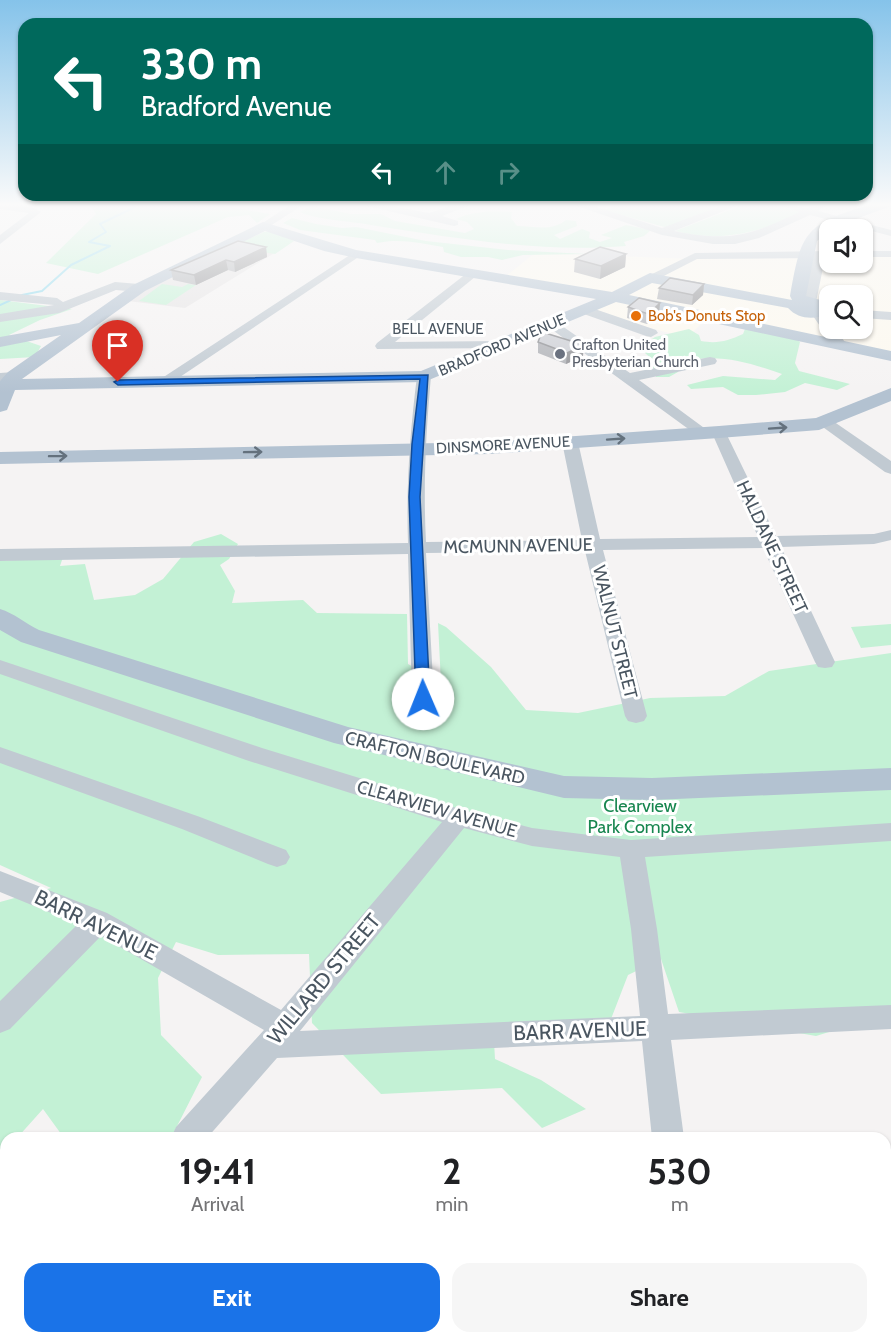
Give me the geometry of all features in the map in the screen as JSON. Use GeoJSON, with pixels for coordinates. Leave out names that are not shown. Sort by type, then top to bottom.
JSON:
{"type":"FeatureCollection","features":[{"type":"Feature","properties":{"kind":"main road"},"geometry":{"type":"LineString","coordinates":[[0,406],[7,379],[83,326],[103,307],[180,268]]}},
{"type":"Feature","properties":{"kind":"main road"},"geometry":{"type":"LineString","coordinates":[[435,268],[614,297],[891,356]]}},
{"type":"Feature","properties":{"kind":"main road"},"geometry":{"type":"LineString","coordinates":[[804,268],[798,296],[813,307]]}},
{"type":"Feature","properties":{"kind":"main road"},"geometry":{"type":"LineString","coordinates":[[650,278],[813,307]]}},
{"type":"Feature","properties":{"kind":"main road","name":"BRADFORD AVENUE"},"geometry":{"type":"LineString","coordinates":[[7,379],[163,382],[424,376],[585,310],[650,278]]}},
{"type":"Feature","properties":{"kind":"main road"},"geometry":{"type":"LineString","coordinates":[[0,342],[83,326]]}},
{"type":"Feature","properties":{"kind":"main road","name":"DINSMORE AVENUE"},"geometry":{"type":"LineString","coordinates":[[0,458],[489,448],[812,426],[891,394]]}},
{"type":"Feature","properties":{"kind":"main road","name":"CRAFTON BOULEVARD"},"geometry":{"type":"LineString","coordinates":[[0,616],[14,628],[30,636],[344,736],[564,787],[652,789],[891,779]]}},
{"type":"Feature","properties":{"kind":"street"},"geometry":{"type":"LineString","coordinates":[[163,382],[335,268]]}},
{"type":"Feature","properties":{"kind":"street","name":"BRADFORD AVENUE"},"geometry":{"type":"LineString","coordinates":[[650,278],[670,268]]}},
{"type":"Feature","properties":{"kind":"street"},"geometry":{"type":"LineString","coordinates":[[819,272],[813,307],[840,345]]}},
{"type":"Feature","properties":{"kind":"street","name":"BELL AVENUE"},"geometry":{"type":"LineString","coordinates":[[471,274],[382,346],[501,345]]}},
{"type":"Feature","properties":{"kind":"street"},"geometry":{"type":"LineString","coordinates":[[0,318],[54,309],[115,286],[139,288]]}},
{"type":"Feature","properties":{"kind":"street"},"geometry":{"type":"LineString","coordinates":[[0,296],[103,307]]}},
{"type":"Feature","properties":{"kind":"street"},"geometry":{"type":"LineString","coordinates":[[585,310],[651,333]]}},
{"type":"Feature","properties":{"kind":"street"},"geometry":{"type":"LineString","coordinates":[[873,315],[891,316]]}},
{"type":"Feature","properties":{"kind":"street"},"geometry":{"type":"LineString","coordinates":[[552,323],[626,378],[711,433]]}},
{"type":"Feature","properties":{"kind":"street"},"geometry":{"type":"LineString","coordinates":[[626,378],[710,361]]}},
{"type":"Feature","properties":{"kind":"street"},"geometry":{"type":"LineString","coordinates":[[423,699],[415,497],[424,376]]}},
{"type":"Feature","properties":{"kind":"street"},"geometry":{"type":"LineString","coordinates":[[825,422],[891,469]]}},
{"type":"Feature","properties":{"kind":"street","name":"HALDANE STREET"},"geometry":{"type":"LineString","coordinates":[[711,433],[769,542],[825,662]]}},
{"type":"Feature","properties":{"kind":"street","name":"WALNUT STREET"},"geometry":{"type":"LineString","coordinates":[[570,442],[592,544],[636,716]]}},
{"type":"Feature","properties":{"kind":"street","name":"MCMUNN AVENUE"},"geometry":{"type":"LineString","coordinates":[[0,555],[769,542],[874,539],[891,535]]}},
{"type":"Feature","properties":{"kind":"street","name":"CLEARVIEW AVENUE"},"geometry":{"type":"LineString","coordinates":[[0,667],[254,754],[459,818],[532,837],[630,849],[891,832]]}},
{"type":"Feature","properties":{"kind":"street"},"geometry":{"type":"LineString","coordinates":[[0,755],[209,830],[277,857]]}},
{"type":"Feature","properties":{"kind":"street","name":"WILLARD STREET"},"geometry":{"type":"LineString","coordinates":[[192,1132],[277,1036],[459,818]]}},
{"type":"Feature","properties":{"kind":"street"},"geometry":{"type":"LineString","coordinates":[[630,849],[644,929],[667,1132]]}},
{"type":"Feature","properties":{"kind":"street","name":"BARR AVENUE"},"geometry":{"type":"LineString","coordinates":[[0,881],[98,921],[277,1036],[654,1028],[891,1017]]}},
{"type":"Feature","properties":{"kind":"street"},"geometry":{"type":"LineString","coordinates":[[0,1020],[98,921]]}},
{"type":"Feature","properties":{"kind":"shaded area"},"geometry":{"type":"Polygon","coordinates":[[[186,268],[251,268],[185,308],[128,301],[159,280],[186,268]]]}},
{"type":"Feature","properties":{"kind":"shaded area"},"geometry":{"type":"Polygon","coordinates":[[[516,268],[819,268],[819,273],[873,273],[873,268],[891,268],[891,360],[705,320],[687,338],[578,308],[607,294],[506,276],[516,268]]]}},
{"type":"Feature","properties":{"kind":"green space"},"geometry":{"type":"Polygon","coordinates":[[[68,268],[112,268],[98,274],[68,268]]]}},
{"type":"Feature","properties":{"kind":"green space"},"geometry":{"type":"Polygon","coordinates":[[[162,284],[182,287],[188,284],[196,285],[166,305],[139,301],[162,284]]]}},
{"type":"Feature","properties":{"kind":"green space"},"geometry":{"type":"Polygon","coordinates":[[[0,300],[72,309],[40,320],[9,335],[41,346],[35,357],[0,359],[0,300]]]}},
{"type":"Feature","properties":{"kind":"green space"},"geometry":{"type":"Polygon","coordinates":[[[689,329],[699,335],[701,341],[707,342],[732,338],[743,334],[745,329],[794,338],[800,342],[795,363],[799,371],[850,384],[837,390],[805,383],[785,392],[756,395],[738,395],[723,387],[691,389],[687,385],[723,376],[775,380],[782,374],[744,362],[718,358],[679,363],[678,372],[669,377],[656,377],[654,369],[649,365],[653,360],[645,353],[635,350],[655,337],[689,329]]]}},
{"type":"Feature","properties":{"kind":"green space","name":"Clearview Park Complex"},"geometry":{"type":"Polygon","coordinates":[[[221,534],[238,544],[229,559],[220,565],[235,591],[232,603],[303,600],[317,613],[407,614],[408,664],[441,683],[438,623],[446,627],[491,667],[526,710],[578,713],[650,698],[725,696],[769,671],[891,653],[891,1013],[816,1036],[679,1012],[661,959],[628,975],[611,1019],[493,1024],[495,1059],[541,1080],[586,1109],[542,1128],[502,1088],[381,1094],[312,1023],[309,954],[218,955],[176,942],[158,978],[161,1035],[202,1077],[174,1132],[60,1132],[43,1109],[22,1132],[0,1132],[0,902],[51,888],[0,865],[0,561],[63,557],[60,566],[85,564],[94,600],[135,595],[163,579],[194,542],[221,534]]]}},
{"type":"Feature","properties":{"kind":"green space"},"geometry":{"type":"Polygon","coordinates":[[[891,624],[891,645],[861,648],[851,627],[891,624]]]}},
{"type":"Feature","properties":{"kind":"building"},"geometry":{"type":"Polygon","coordinates":[[[176,268],[210,268],[194,275],[171,270],[176,268]]]}},
{"type":"Feature","properties":{"kind":"building"},"geometry":{"type":"Polygon","coordinates":[[[670,278],[704,284],[693,295],[659,288],[670,278]]]}},
{"type":"Feature","properties":{"kind":"building"},"geometry":{"type":"Polygon","coordinates":[[[639,298],[660,303],[648,314],[628,307],[639,298]]]}},
{"type":"Feature","properties":{"kind":"building"},"geometry":{"type":"Polygon","coordinates":[[[542,332],[584,345],[567,353],[538,342],[542,332]]]}},
{"type":"Feature","properties":{"kind":"waterway"},"geometry":{"type":"LineString","coordinates":[[0,305],[22,295],[42,291],[68,268]]}},
{"type":"Feature","properties":{"kind":"place","name":"Bob's Donuts Stop"},"geometry":{"type":"Point","coordinates":[636,316]}},
{"type":"Feature","properties":{"kind":"place","name":"Crafton United Presbyterian Church"},"geometry":{"type":"Point","coordinates":[560,354]}},
{"type":"Feature","properties":{"kind":"route"},"geometry":{"type":"LineString","coordinates":[[118,382],[424,376],[417,444],[415,497],[423,699]]}}]}
